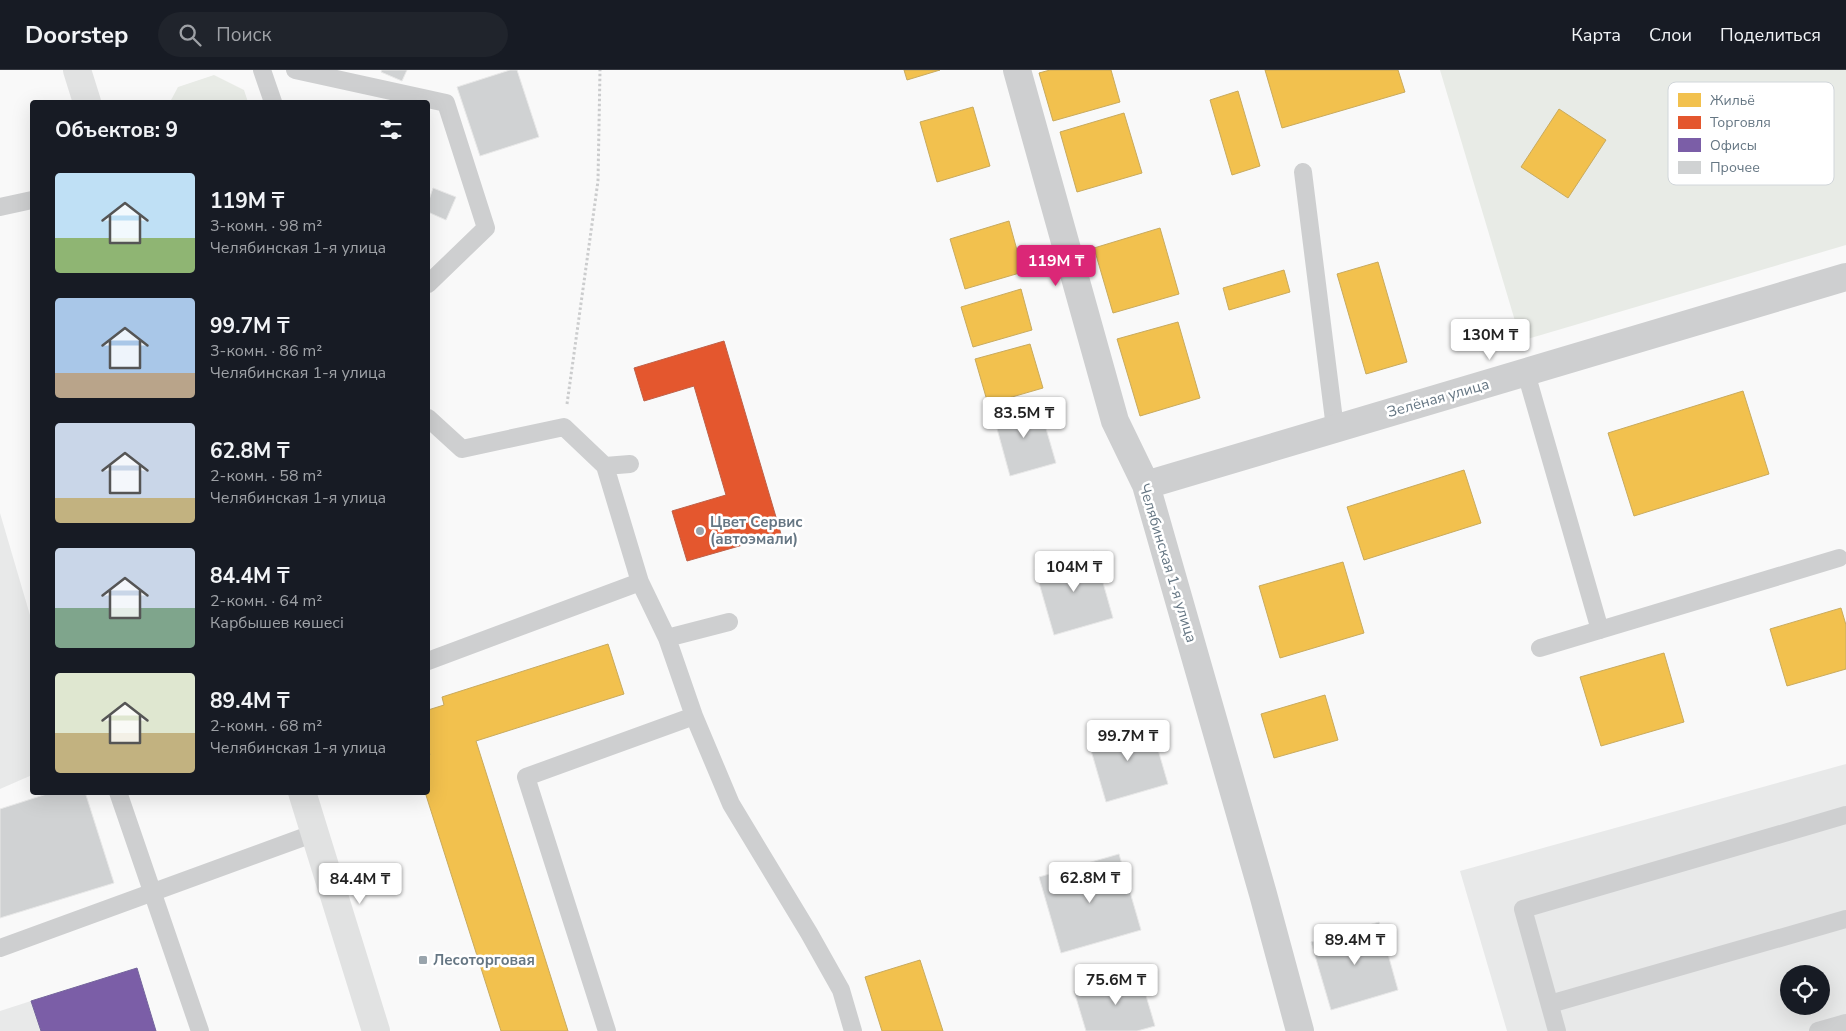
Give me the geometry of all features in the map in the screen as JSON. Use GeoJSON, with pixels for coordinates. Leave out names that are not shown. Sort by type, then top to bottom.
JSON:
{"type":"FeatureCollection","features":[{"type":"Feature","properties":{"kind":"main road"},"geometry":{"type":"LineString","coordinates":[[77,70],[86,100]]}},
{"type":"Feature","properties":{"kind":"main road"},"geometry":{"type":"LineString","coordinates":[[303,795],[376,1031]]}},
{"type":"Feature","properties":{"kind":"street","name":"Челябинская 1-я улица"},"geometry":{"type":"LineString","coordinates":[[1017,70],[1115,422],[1146,485],[1264,894],[1300,1031]]}},
{"type":"Feature","properties":{"kind":"street","name":"Зелёная улица"},"geometry":{"type":"LineString","coordinates":[[1146,485],[1846,277]]}},
{"type":"Feature","properties":{"kind":"lane"},"geometry":{"type":"LineString","coordinates":[[262,70],[272,100]]}},
{"type":"Feature","properties":{"kind":"lane"},"geometry":{"type":"LineString","coordinates":[[295,70],[446,103],[486,228],[430,282]]}},
{"type":"Feature","properties":{"kind":"lane"},"geometry":{"type":"LineString","coordinates":[[1303,172],[1335,428]]}},
{"type":"Feature","properties":{"kind":"lane"},"geometry":{"type":"LineString","coordinates":[[0,207],[30,200]]}},
{"type":"Feature","properties":{"kind":"lane"},"geometry":{"type":"LineString","coordinates":[[1526,373],[1600,630]]}},
{"type":"Feature","properties":{"kind":"lane"},"geometry":{"type":"LineString","coordinates":[[430,420],[462,449],[564,426],[605,466],[640,582],[666,638],[694,716],[731,804],[810,933],[841,990],[854,1031]]}},
{"type":"Feature","properties":{"kind":"lane"},"geometry":{"type":"LineString","coordinates":[[605,466],[630,464]]}},
{"type":"Feature","properties":{"kind":"lane"},"geometry":{"type":"LineString","coordinates":[[1540,648],[1839,558]]}},
{"type":"Feature","properties":{"kind":"lane"},"geometry":{"type":"LineString","coordinates":[[430,660],[640,582]]}},
{"type":"Feature","properties":{"kind":"lane"},"geometry":{"type":"LineString","coordinates":[[666,638],[729,622]]}},
{"type":"Feature","properties":{"kind":"lane"},"geometry":{"type":"LineString","coordinates":[[607,1031],[526,777],[694,716]]}},
{"type":"Feature","properties":{"kind":"lane"},"geometry":{"type":"LineString","coordinates":[[119,795],[200,1031]]}},
{"type":"Feature","properties":{"kind":"lane"},"geometry":{"type":"LineString","coordinates":[[1557,1031],[1523,909],[1846,815]]}},
{"type":"Feature","properties":{"kind":"lane"},"geometry":{"type":"LineString","coordinates":[[0,948],[315,832]]}},
{"type":"Feature","properties":{"kind":"lane"},"geometry":{"type":"LineString","coordinates":[[1550,1004],[1846,919]]}},
{"type":"Feature","properties":{"kind":"lane"},"geometry":{"type":"LineString","coordinates":[[1818,1031],[1846,1023]]}},
{"type":"Feature","properties":{"kind":"path"},"geometry":{"type":"LineString","coordinates":[[564,426],[598,181],[600,70]]}},
{"type":"Feature","properties":{"kind":"shaded area"},"geometry":{"type":"Polygon","coordinates":[[[1440,70],[1846,70],[1846,245],[1521,341],[1440,70]]]}},
{"type":"Feature","properties":{"kind":"shaded area"},"geometry":{"type":"Polygon","coordinates":[[[214,75],[244,90],[247,100],[171,100],[178,87],[214,75]]]}},
{"type":"Feature","properties":{"kind":"shaded area"},"geometry":{"type":"Polygon","coordinates":[[[0,513],[30,615],[30,776],[0,789],[0,513]]]}},
{"type":"Feature","properties":{"kind":"shaded area"},"geometry":{"type":"Polygon","coordinates":[[[1846,764],[1846,1031],[1507,1031],[1460,871],[1846,764]]]}},
{"type":"Feature","properties":{"kind":"shaded area"},"geometry":{"type":"Polygon","coordinates":[[[31,1001],[41,1031],[0,1031],[0,1011],[31,1001]]]}},
{"type":"Feature","properties":{"kind":"building: Жильё"},"geometry":{"type":"Polygon","coordinates":[[[904,70],[940,70],[907,80],[904,70]]]}},
{"type":"Feature","properties":{"kind":"building: Жильё"},"geometry":{"type":"Polygon","coordinates":[[[1050,70],[1111,70],[1120,102],[1053,121],[1039,73],[1050,70]]]}},
{"type":"Feature","properties":{"kind":"building: Жильё"},"geometry":{"type":"Polygon","coordinates":[[[1265,70],[1398,70],[1405,92],[1282,128],[1265,70]]]}},
{"type":"Feature","properties":{"kind":"building: Жильё"},"geometry":{"type":"Polygon","coordinates":[[[1238,91],[1260,166],[1232,175],[1210,100],[1238,91]]]}},
{"type":"Feature","properties":{"kind":"building: Жильё"},"geometry":{"type":"Polygon","coordinates":[[[973,107],[990,166],[937,182],[920,122],[973,107]]]}},
{"type":"Feature","properties":{"kind":"building: Жильё"},"geometry":{"type":"Polygon","coordinates":[[[1559,109],[1606,140],[1568,198],[1521,167],[1559,109]]]}},
{"type":"Feature","properties":{"kind":"building: Жильё"},"geometry":{"type":"Polygon","coordinates":[[[1124,113],[1142,173],[1077,192],[1060,132],[1124,113]]]}},
{"type":"Feature","properties":{"kind":"building: Жильё"},"geometry":{"type":"Polygon","coordinates":[[[1009,221],[1023,272],[965,289],[950,239],[1009,221]]]}},
{"type":"Feature","properties":{"kind":"building: Жильё"},"geometry":{"type":"Polygon","coordinates":[[[1160,228],[1179,294],[1113,313],[1094,248],[1160,228]]]}},
{"type":"Feature","properties":{"kind":"building: Жильё"},"geometry":{"type":"Polygon","coordinates":[[[1378,262],[1407,362],[1366,374],[1337,274],[1378,262]]]}},
{"type":"Feature","properties":{"kind":"building: Жильё"},"geometry":{"type":"Polygon","coordinates":[[[1284,270],[1290,292],[1229,310],[1223,288],[1284,270]]]}},
{"type":"Feature","properties":{"kind":"building: Жильё"},"geometry":{"type":"Polygon","coordinates":[[[1021,289],[1032,330],[973,347],[961,307],[1021,289]]]}},
{"type":"Feature","properties":{"kind":"building: Жильё"},"geometry":{"type":"Polygon","coordinates":[[[1178,322],[1200,398],[1140,416],[1117,339],[1178,322]]]}},
{"type":"Feature","properties":{"kind":"building: Жильё"},"geometry":{"type":"Polygon","coordinates":[[[1030,344],[1043,388],[988,404],[975,359],[1030,344]]]}},
{"type":"Feature","properties":{"kind":"building: Жильё"},"geometry":{"type":"Polygon","coordinates":[[[1743,391],[1769,474],[1634,516],[1608,433],[1743,391]]]}},
{"type":"Feature","properties":{"kind":"building: Жильё"},"geometry":{"type":"Polygon","coordinates":[[[1464,470],[1481,523],[1364,560],[1347,507],[1464,470]]]}},
{"type":"Feature","properties":{"kind":"building: Жильё"},"geometry":{"type":"Polygon","coordinates":[[[1343,562],[1364,633],[1280,658],[1259,586],[1343,562]]]}},
{"type":"Feature","properties":{"kind":"building: Жильё"},"geometry":{"type":"Polygon","coordinates":[[[1841,608],[1846,625],[1846,669],[1787,686],[1770,629],[1841,608]]]}},
{"type":"Feature","properties":{"kind":"building: Жильё"},"geometry":{"type":"Polygon","coordinates":[[[608,644],[624,694],[476,741],[568,1031],[501,1031],[426,795],[430,795],[430,709],[444,705],[442,697],[608,644]]]}},
{"type":"Feature","properties":{"kind":"building: Жильё"},"geometry":{"type":"Polygon","coordinates":[[[1664,653],[1684,722],[1601,746],[1580,677],[1664,653]]]}},
{"type":"Feature","properties":{"kind":"building: Жильё"},"geometry":{"type":"Polygon","coordinates":[[[1325,695],[1338,740],[1274,758],[1261,714],[1325,695]]]}},
{"type":"Feature","properties":{"kind":"building: Жильё"},"geometry":{"type":"Polygon","coordinates":[[[920,960],[943,1031],[882,1031],[865,977],[920,960]]]}},
{"type":"Feature","properties":{"kind":"building: Торговля"},"geometry":{"type":"Polygon","coordinates":[[[724,341],[781,534],[687,561],[672,511],[726,495],[694,386],[644,401],[634,368],[724,341]]]}},
{"type":"Feature","properties":{"kind":"building: Офисы"},"geometry":{"type":"Polygon","coordinates":[[[137,968],[156,1031],[41,1031],[31,1001],[137,968]]]}},
{"type":"Feature","properties":{"kind":"building: Прочее"},"geometry":{"type":"Polygon","coordinates":[[[382,70],[407,70],[402,81],[381,72],[382,70]]]}},
{"type":"Feature","properties":{"kind":"building: Прочее"},"geometry":{"type":"Polygon","coordinates":[[[510,70],[517,70],[539,137],[480,156],[457,87],[510,70]]]}},
{"type":"Feature","properties":{"kind":"building: Прочее"},"geometry":{"type":"Polygon","coordinates":[[[433,188],[456,197],[446,220],[430,213],[430,197],[433,188]]]}},
{"type":"Feature","properties":{"kind":"building: Прочее"},"geometry":{"type":"Polygon","coordinates":[[[1038,401],[1056,463],[1010,476],[993,414],[1038,401]]]}},
{"type":"Feature","properties":{"kind":"building: Прочее"},"geometry":{"type":"Polygon","coordinates":[[[1094,551],[1113,618],[1054,635],[1035,569],[1094,551]]]}},
{"type":"Feature","properties":{"kind":"building: Прочее"},"geometry":{"type":"Polygon","coordinates":[[[1150,722],[1168,784],[1106,802],[1088,740],[1150,722]]]}},
{"type":"Feature","properties":{"kind":"building: Прочее"},"geometry":{"type":"Polygon","coordinates":[[[44,795],[86,795],[114,883],[0,918],[0,809],[44,795]]]}},
{"type":"Feature","properties":{"kind":"building: Прочее"},"geometry":{"type":"Polygon","coordinates":[[[1119,854],[1141,930],[1061,953],[1039,877],[1119,854]]]}},
{"type":"Feature","properties":{"kind":"building: Прочее"},"geometry":{"type":"Polygon","coordinates":[[[1379,922],[1398,990],[1331,1010],[1311,942],[1379,922]]]}},
{"type":"Feature","properties":{"kind":"building: Прочее"},"geometry":{"type":"Polygon","coordinates":[[[1139,972],[1155,1026],[1137,1031],[1086,1031],[1074,991],[1139,972]]]}},
{"type":"Feature","properties":{"kind":"place","name":"Цвет Сервис (автоэмали)"},"geometry":{"type":"Point","coordinates":[700,531]}},
{"type":"Feature","properties":{"kind":"place","name":"Лесоторговая"},"geometry":{"type":"Point","coordinates":[423,960]}}]}
